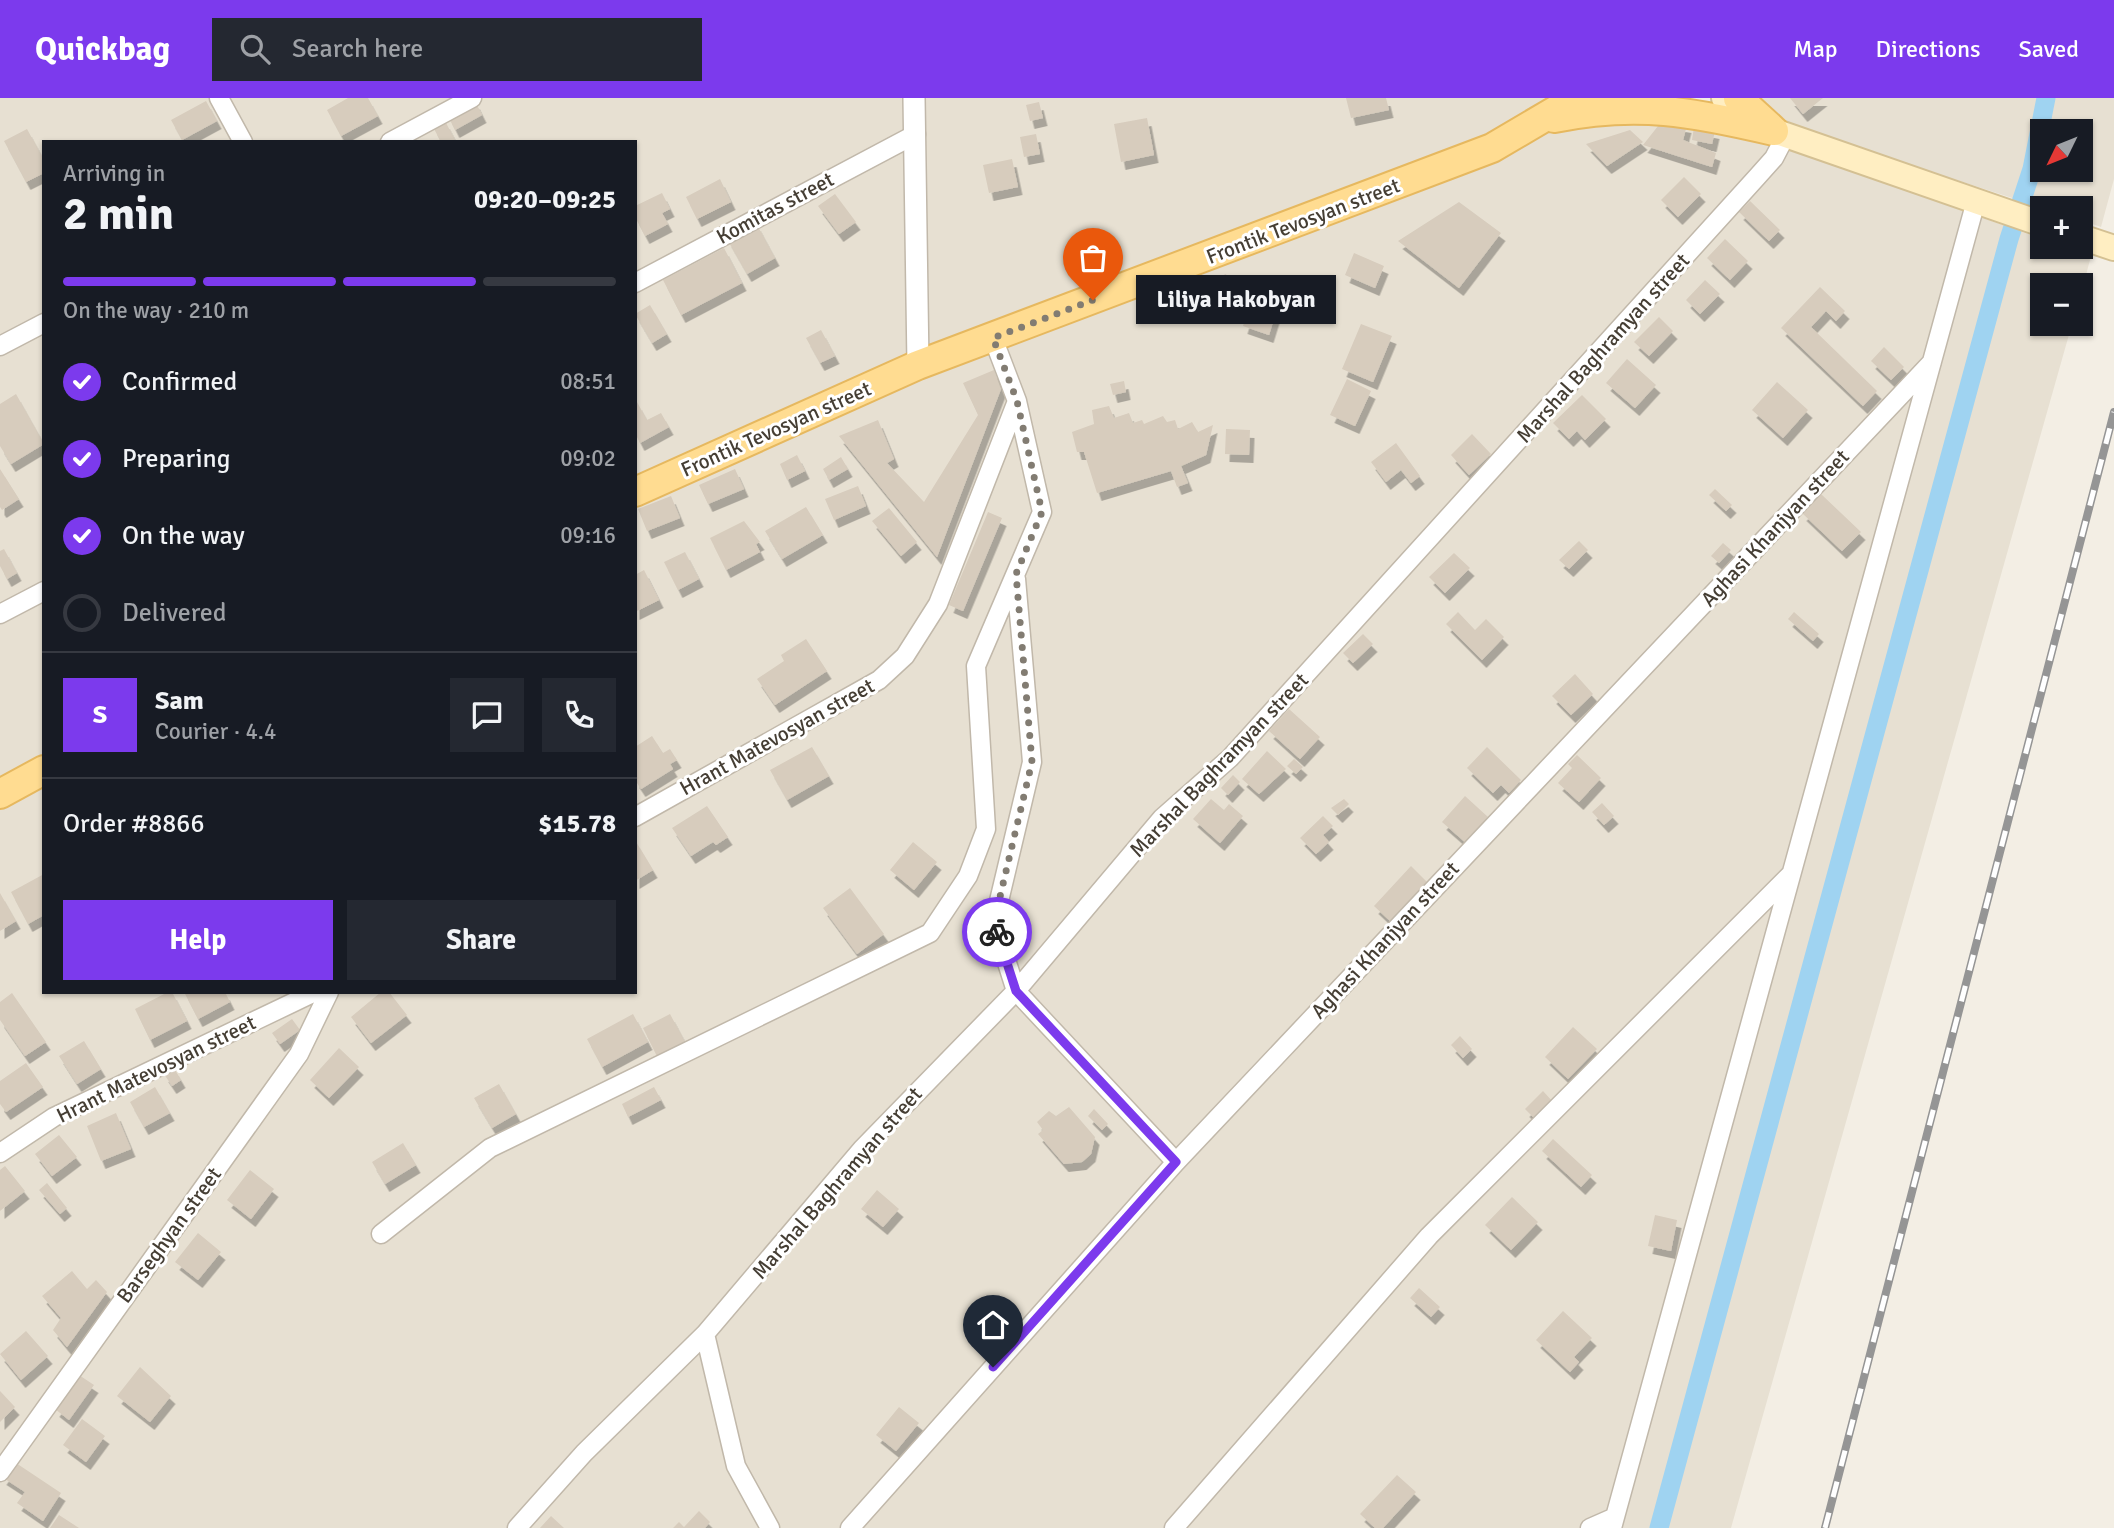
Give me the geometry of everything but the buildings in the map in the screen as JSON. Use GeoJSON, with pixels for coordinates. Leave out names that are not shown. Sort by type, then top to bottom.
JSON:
{"type":"FeatureCollection","features":[{"type":"Feature","properties":{"kind":"main road","name":"Frontik Tevosyan street"},"geometry":{"type":"LineString","coordinates":[[637,491],[918,365],[1492,148],[1544,120],[1577,98]]}},
{"type":"Feature","properties":{"kind":"main road"},"geometry":{"type":"LineString","coordinates":[[1724,98],[1744,114],[1780,133]]}},
{"type":"Feature","properties":{"kind":"main road"},"geometry":{"type":"LineString","coordinates":[[1738,98],[1780,133]]}},
{"type":"Feature","properties":{"kind":"main road"},"geometry":{"type":"LineString","coordinates":[[1544,120],[1594,110],[1655,108],[1697,113],[1780,133],[2030,219]]}},
{"type":"Feature","properties":{"kind":"main road"},"geometry":{"type":"LineString","coordinates":[[2093,241],[2114,248]]}},
{"type":"Feature","properties":{"kind":"main road"},"geometry":{"type":"LineString","coordinates":[[0,794],[42,771]]}},
{"type":"Feature","properties":{"kind":"street"},"geometry":{"type":"LineString","coordinates":[[219,98],[242,140]]}},
{"type":"Feature","properties":{"kind":"street"},"geometry":{"type":"LineString","coordinates":[[394,140],[472,98]]}},
{"type":"Feature","properties":{"kind":"street"},"geometry":{"type":"LineString","coordinates":[[914,98],[918,365]]}},
{"type":"Feature","properties":{"kind":"street","name":"Marshal Baghramyan street"},"geometry":{"type":"LineString","coordinates":[[517,1528],[584,1453],[705,1334],[862,1149],[1016,991],[1162,818],[1249,738],[1757,177],[1774,158],[1780,133]]}},
{"type":"Feature","properties":{"kind":"street","name":"Komitas street"},"geometry":{"type":"LineString","coordinates":[[637,282],[916,134]]}},
{"type":"Feature","properties":{"kind":"street"},"geometry":{"type":"LineString","coordinates":[[1590,1528],[1613,1522],[1932,362],[1983,203]]}},
{"type":"Feature","properties":{"kind":"street"},"geometry":{"type":"LineString","coordinates":[[0,346],[42,324]]}},
{"type":"Feature","properties":{"kind":"street"},"geometry":{"type":"LineString","coordinates":[[381,1234],[490,1148],[930,933],[968,876],[986,829],[976,666],[1042,512],[1017,401],[993,338]]}},
{"type":"Feature","properties":{"kind":"street","name":"Aghasi Khanjyan street"},"geometry":{"type":"LineString","coordinates":[[850,1528],[1176,1162],[1932,362]]}},
{"type":"Feature","properties":{"kind":"street","name":"Hrant Matevosyan street"},"geometry":{"type":"LineString","coordinates":[[637,816],[879,680],[905,656],[937,604],[1017,401]]}},
{"type":"Feature","properties":{"kind":"street"},"geometry":{"type":"LineString","coordinates":[[1016,574],[1032,762],[994,922],[1016,991],[1176,1162]]}},
{"type":"Feature","properties":{"kind":"street"},"geometry":{"type":"LineString","coordinates":[[0,614],[42,592]]}},
{"type":"Feature","properties":{"kind":"street"},"geometry":{"type":"LineString","coordinates":[[1174,1528],[1429,1236],[1791,874]]}},
{"type":"Feature","properties":{"kind":"street","name":"Hrant Matevosyan street"},"geometry":{"type":"LineString","coordinates":[[0,1153],[54,1118],[311,994]]}},
{"type":"Feature","properties":{"kind":"street","name":"Barseghyan street"},"geometry":{"type":"LineString","coordinates":[[0,1472],[299,1054],[328,994]]}},
{"type":"Feature","properties":{"kind":"street"},"geometry":{"type":"LineString","coordinates":[[705,1334],[736,1466],[770,1528]]}},
{"type":"Feature","properties":{"kind":"shaded area"},"geometry":{"type":"Polygon","coordinates":[[[0,98],[1589,98],[1768,141],[2030,235],[2030,259],[2090,259],[2087,273],[2030,273],[2030,336],[2069,336],[1731,1528],[0,1528],[0,98]]]}},
{"type":"Feature","properties":{"kind":"shaded area"},"geometry":{"type":"Polygon","coordinates":[[[1750,98],[2114,98],[2114,179],[2101,227],[2093,224],[2093,196],[2030,196],[2030,204],[1780,123],[1750,98]]]}},
{"type":"Feature","properties":{"kind":"waterway"},"geometry":{"type":"LineString","coordinates":[[1659,1528],[2009,239],[2032,169],[2046,98]]}},
{"type":"Feature","properties":{"kind":"railway"},"geometry":{"type":"LineString","coordinates":[[1825,1528],[2114,412]]}},
{"type":"Feature","properties":{"kind":"way so far"},"geometry":{"type":"LineString","coordinates":[[997,932],[994,922],[1032,762],[1016,574],[1042,512],[1017,401],[993,338],[1093,300]]}},
{"type":"Feature","properties":{"kind":"place","name":"Liliya Hakobyan"},"geometry":{"type":"Point","coordinates":[1093,300]}},
{"type":"Feature","properties":{"kind":"route"},"geometry":{"type":"LineString","coordinates":[[993,1367],[1176,1162],[1016,991],[997,932]]}}]}
